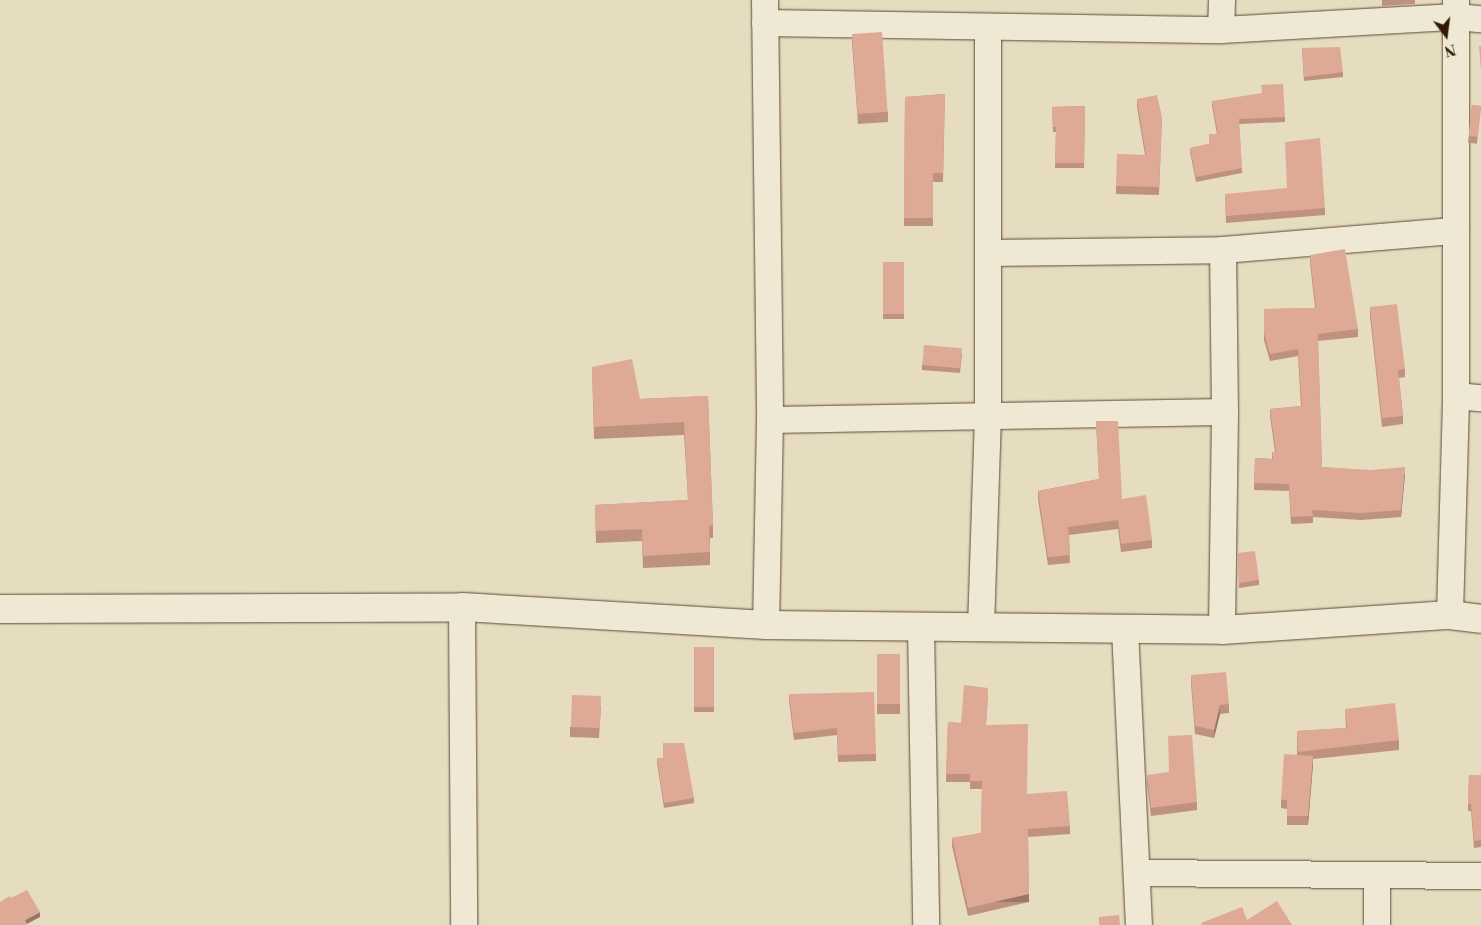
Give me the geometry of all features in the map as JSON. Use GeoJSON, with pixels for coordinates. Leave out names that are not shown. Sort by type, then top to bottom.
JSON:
{"type":"FeatureCollection","features":[{"type":"Feature","properties":{"kind":"street"},"geometry":{"type":"LineString","coordinates":[[1221,30],[1222,0]]}},
{"type":"Feature","properties":{"kind":"street"},"geometry":{"type":"LineString","coordinates":[[766,625],[770,420],[765,12],[988,27],[1221,30],[1464,12],[1456,231],[1469,397],[1450,615]]}},
{"type":"Feature","properties":{"kind":"street"},"geometry":{"type":"LineString","coordinates":[[981,627],[988,416],[988,27]]}},
{"type":"Feature","properties":{"kind":"street"},"geometry":{"type":"LineString","coordinates":[[988,253],[1222,250],[1456,231]]}},
{"type":"Feature","properties":{"kind":"street"},"geometry":{"type":"LineString","coordinates":[[1222,250],[1226,412],[1222,630]]}},
{"type":"Feature","properties":{"kind":"street"},"geometry":{"type":"LineString","coordinates":[[770,420],[1226,412]]}},
{"type":"Feature","properties":{"kind":"street"},"geometry":{"type":"LineString","coordinates":[[0,609],[462,607],[766,625],[1222,630],[1450,615],[1481,619]]}},
{"type":"Feature","properties":{"kind":"street"},"geometry":{"type":"LineString","coordinates":[[462,607],[464,925]]}},
{"type":"Feature","properties":{"kind":"street"},"geometry":{"type":"LineString","coordinates":[[921,627],[926,925]]}},
{"type":"Feature","properties":{"kind":"street"},"geometry":{"type":"LineString","coordinates":[[1125,629],[1139,925]]}},
{"type":"Feature","properties":{"kind":"street"},"geometry":{"type":"LineString","coordinates":[[1138,873],[1481,876]]}},
{"type":"Feature","properties":{"kind":"street"},"geometry":{"type":"LineString","coordinates":[[1377,875],[1378,925]]}},
{"type":"Feature","properties":{"kind":"building"},"geometry":{"type":"Polygon","coordinates":[[[882,32],[888,112],[858,114],[852,34],[882,32]]]}},
{"type":"Feature","properties":{"kind":"building"},"geometry":{"type":"Polygon","coordinates":[[[1479,46],[1481,46],[1481,72],[1479,46]]]}},
{"type":"Feature","properties":{"kind":"building"},"geometry":{"type":"Polygon","coordinates":[[[1340,47],[1343,72],[1304,77],[1302,48],[1340,47]]]}},
{"type":"Feature","properties":{"kind":"building"},"geometry":{"type":"Polygon","coordinates":[[[1283,84],[1285,117],[1239,119],[1242,168],[1196,177],[1190,148],[1209,144],[1209,134],[1218,134],[1212,101],[1262,93],[1261,85],[1283,84]]]}},
{"type":"Feature","properties":{"kind":"building"},"geometry":{"type":"Polygon","coordinates":[[[945,94],[943,173],[933,173],[933,218],[904,218],[905,97],[945,94]]]}},
{"type":"Feature","properties":{"kind":"building"},"geometry":{"type":"Polygon","coordinates":[[[1157,95],[1162,117],[1159,187],[1116,186],[1117,154],[1146,155],[1137,99],[1157,95]]]}},
{"type":"Feature","properties":{"kind":"building"},"geometry":{"type":"Polygon","coordinates":[[[1472,105],[1481,106],[1478,137],[1469,136],[1472,105]]]}},
{"type":"Feature","properties":{"kind":"building"},"geometry":{"type":"Polygon","coordinates":[[[1085,106],[1084,163],[1055,163],[1056,127],[1053,127],[1052,107],[1085,106]]]}},
{"type":"Feature","properties":{"kind":"building"},"geometry":{"type":"Polygon","coordinates":[[[1320,138],[1325,208],[1226,216],[1225,194],[1287,188],[1285,142],[1320,138]]]}},
{"type":"Feature","properties":{"kind":"building"},"geometry":{"type":"Polygon","coordinates":[[[1345,249],[1358,329],[1318,334],[1322,467],[1370,470],[1405,467],[1401,510],[1361,513],[1312,510],[1313,516],[1291,517],[1289,484],[1254,483],[1255,458],[1273,459],[1272,452],[1276,452],[1270,409],[1302,406],[1298,349],[1270,354],[1264,333],[1264,309],[1316,308],[1310,255],[1345,249]]]}},
{"type":"Feature","properties":{"kind":"building"},"geometry":{"type":"Polygon","coordinates":[[[883,262],[904,262],[904,314],[883,314],[883,262]]]}},
{"type":"Feature","properties":{"kind":"building"},"geometry":{"type":"Polygon","coordinates":[[[1397,304],[1405,369],[1398,370],[1403,416],[1382,418],[1370,307],[1397,304]]]}},
{"type":"Feature","properties":{"kind":"building"},"geometry":{"type":"Polygon","coordinates":[[[924,345],[962,348],[960,368],[922,365],[924,345]]]}},
{"type":"Feature","properties":{"kind":"building"},"geometry":{"type":"Polygon","coordinates":[[[632,359],[640,399],[708,396],[713,525],[709,526],[710,552],[643,556],[642,529],[596,531],[595,505],[688,500],[684,422],[594,427],[592,367],[632,359]]]}},
{"type":"Feature","properties":{"kind":"building"},"geometry":{"type":"Polygon","coordinates":[[[1096,421],[1118,421],[1122,499],[1146,495],[1152,540],[1121,544],[1118,520],[1068,527],[1070,555],[1048,557],[1038,491],[1099,479],[1096,421]]]}},
{"type":"Feature","properties":{"kind":"building"},"geometry":{"type":"Polygon","coordinates":[[[1255,551],[1259,580],[1239,583],[1238,553],[1255,551]]]}},
{"type":"Feature","properties":{"kind":"building"},"geometry":{"type":"Polygon","coordinates":[[[694,647],[714,647],[714,707],[694,707],[694,647]]]}},
{"type":"Feature","properties":{"kind":"building"},"geometry":{"type":"Polygon","coordinates":[[[877,654],[900,654],[900,704],[877,704],[877,654]]]}},
{"type":"Feature","properties":{"kind":"building"},"geometry":{"type":"Polygon","coordinates":[[[1226,672],[1229,704],[1220,705],[1214,730],[1195,726],[1191,675],[1226,672]]]}},
{"type":"Feature","properties":{"kind":"building"},"geometry":{"type":"Polygon","coordinates":[[[964,685],[988,688],[986,725],[1028,724],[1027,794],[1067,791],[1070,826],[1028,829],[1029,894],[968,908],[952,838],[981,833],[982,781],[970,781],[970,774],[946,774],[948,722],[961,723],[964,685]]]}},
{"type":"Feature","properties":{"kind":"building"},"geometry":{"type":"Polygon","coordinates":[[[874,692],[876,754],[838,755],[837,728],[794,733],[789,694],[874,692]]]}},
{"type":"Feature","properties":{"kind":"building"},"geometry":{"type":"Polygon","coordinates":[[[572,695],[601,696],[600,728],[571,727],[572,695]]]}},
{"type":"Feature","properties":{"kind":"building"},"geometry":{"type":"Polygon","coordinates":[[[1395,703],[1399,740],[1298,752],[1297,731],[1347,728],[1345,709],[1395,703]]]}},
{"type":"Feature","properties":{"kind":"building"},"geometry":{"type":"Polygon","coordinates":[[[1192,735],[1197,802],[1151,808],[1147,775],[1169,772],[1168,736],[1192,735]]]}},
{"type":"Feature","properties":{"kind":"building"},"geometry":{"type":"Polygon","coordinates":[[[663,743],[684,743],[694,798],[664,803],[657,758],[663,758],[663,743]]]}},
{"type":"Feature","properties":{"kind":"building"},"geometry":{"type":"Polygon","coordinates":[[[1284,754],[1313,756],[1308,816],[1287,816],[1287,800],[1281,800],[1284,754]]]}},
{"type":"Feature","properties":{"kind":"building"},"geometry":{"type":"Polygon","coordinates":[[[1469,775],[1481,775],[1481,840],[1474,841],[1471,804],[1468,804],[1469,775]]]}},
{"type":"Feature","properties":{"kind":"building"},"geometry":{"type":"Polygon","coordinates":[[[27,890],[40,912],[25,920],[27,924],[25,925],[0,925],[0,902],[27,890]]]}},
{"type":"Feature","properties":{"kind":"building"},"geometry":{"type":"Polygon","coordinates":[[[1277,901],[1292,925],[1202,925],[1201,923],[1242,907],[1247,920],[1277,901]]]}},
{"type":"Feature","properties":{"kind":"building"},"geometry":{"type":"Polygon","coordinates":[[[1119,915],[1120,925],[1099,925],[1099,917],[1119,915]]]}}]}
